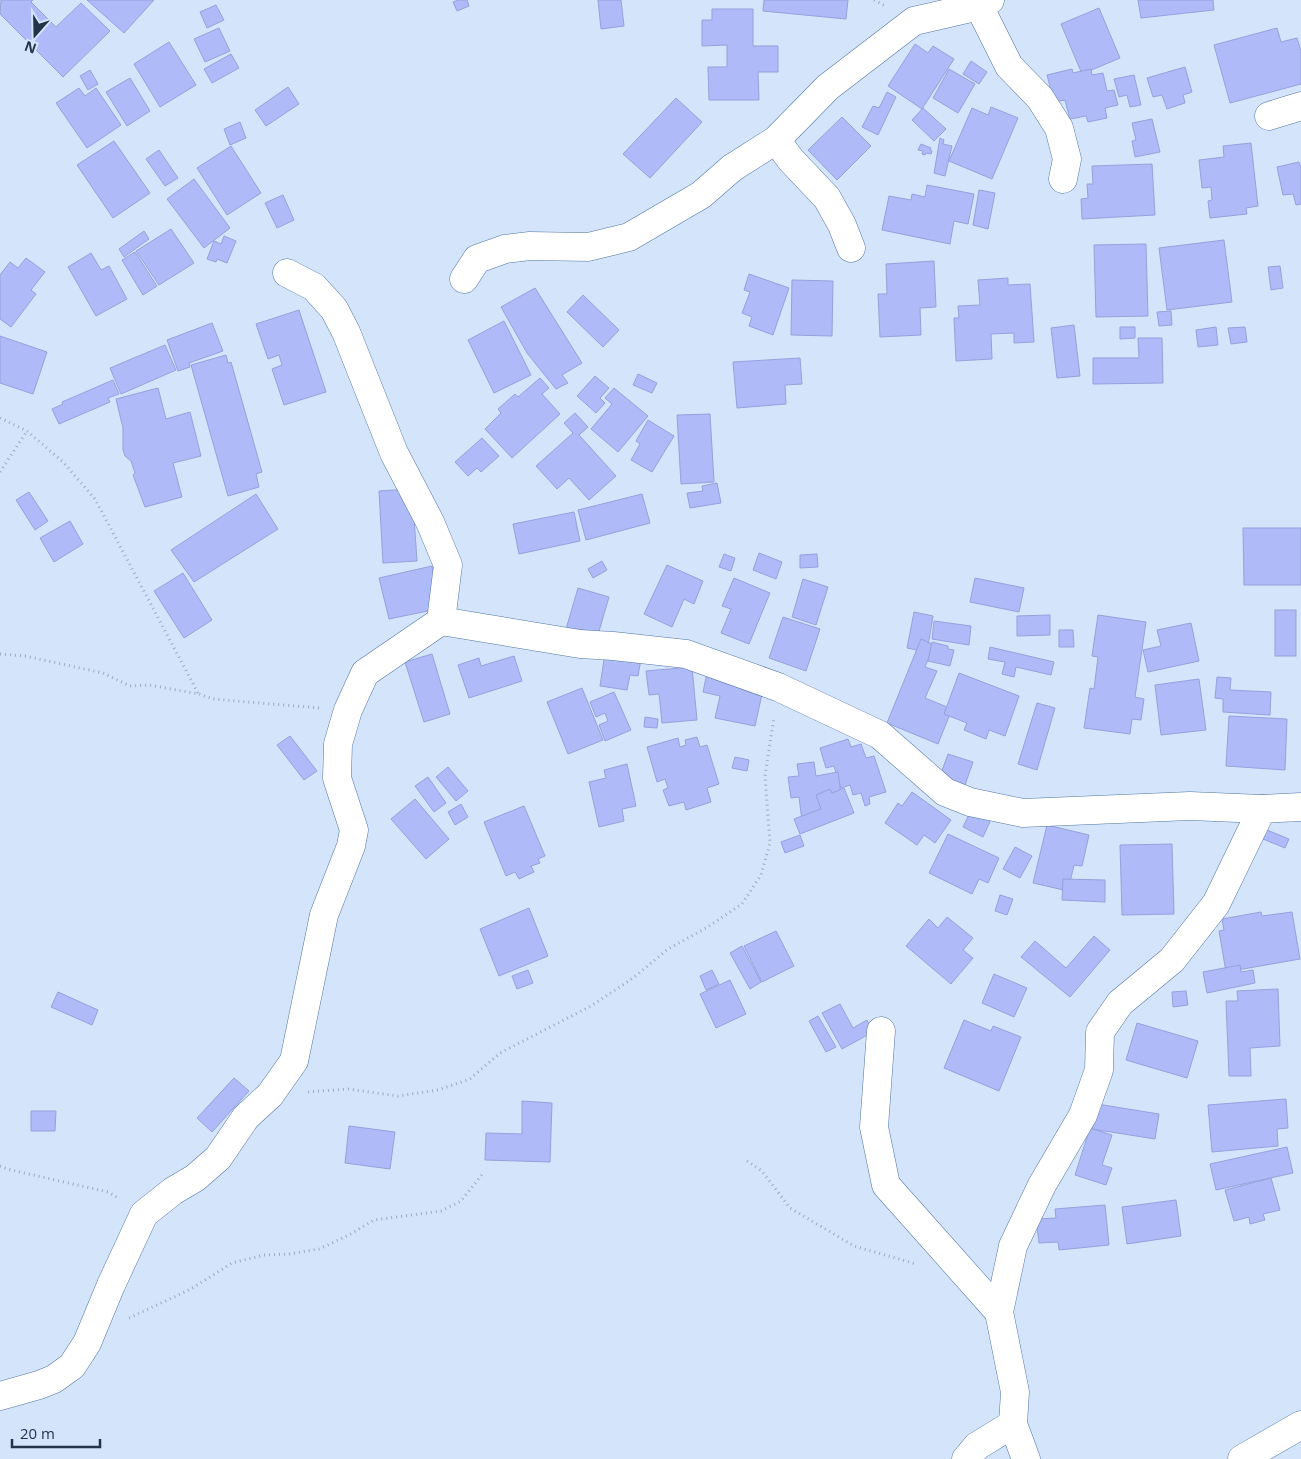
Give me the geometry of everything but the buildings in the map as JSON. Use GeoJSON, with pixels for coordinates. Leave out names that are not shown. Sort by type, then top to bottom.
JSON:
{"type":"FeatureCollection","features":[{"type":"Feature","properties":{"kind":"street"},"geometry":{"type":"LineString","coordinates":[[464,279],[476,259],[505,249],[530,246],[588,248],[629,238],[701,196],[732,168],[776,140],[828,87],[914,21],[984,3],[1009,66],[1040,98],[1059,128],[1067,160],[1064,179]]}},
{"type":"Feature","properties":{"kind":"street"},"geometry":{"type":"LineString","coordinates":[[1269,116],[1301,106]]}},
{"type":"Feature","properties":{"kind":"street"},"geometry":{"type":"LineString","coordinates":[[776,140],[791,160],[826,198],[842,225],[851,248]]}},
{"type":"Feature","properties":{"kind":"street"},"geometry":{"type":"LineString","coordinates":[[286,273],[314,287],[334,309],[346,332],[394,452],[430,522],[448,565],[441,621]]}},
{"type":"Feature","properties":{"kind":"street"},"geometry":{"type":"LineString","coordinates":[[0,1396],[54,1379],[72,1366],[88,1343],[111,1285],[144,1214],[173,1190],[195,1178],[218,1158],[246,1117],[270,1095],[294,1061],[324,915],[351,846],[354,830],[337,778],[338,744],[348,710],[365,673],[441,621],[580,644],[686,654],[778,687],[880,735],[945,792],[970,802],[1023,813],[1190,806],[1262,809],[1301,807]]}},
{"type":"Feature","properties":{"kind":"street"},"geometry":{"type":"LineString","coordinates":[[1026,1459],[1013,1424],[1015,1392],[1000,1312],[1013,1246],[1042,1185],[1083,1115],[1099,1070],[1100,1032],[1120,1003],[1172,960],[1216,904],[1262,809]]}},
{"type":"Feature","properties":{"kind":"street"},"geometry":{"type":"LineString","coordinates":[[881,1031],[874,1127],[886,1185],[1000,1312]]}},
{"type":"Feature","properties":{"kind":"street"},"geometry":{"type":"LineString","coordinates":[[966,1459],[977,1446],[1013,1424]]}},
{"type":"Feature","properties":{"kind":"street"},"geometry":{"type":"LineString","coordinates":[[1242,1459],[1301,1425]]}},
{"type":"Feature","properties":{"kind":"path"},"geometry":{"type":"LineString","coordinates":[[0,418],[27,431],[63,462],[95,500],[199,694]]}},
{"type":"Feature","properties":{"kind":"path"},"geometry":{"type":"LineString","coordinates":[[0,472],[27,431]]}},
{"type":"Feature","properties":{"kind":"path"},"geometry":{"type":"LineString","coordinates":[[0,654],[24,656],[103,673],[130,686],[149,685],[199,694],[213,699],[348,710]]}},
{"type":"Feature","properties":{"kind":"path"},"geometry":{"type":"LineString","coordinates":[[270,1095],[348,1088],[398,1096],[438,1090],[470,1079],[500,1053],[591,1006],[633,978],[668,949],[706,928],[742,904],[761,875],[770,843],[766,776],[778,687]]}},
{"type":"Feature","properties":{"kind":"path"},"geometry":{"type":"LineString","coordinates":[[747,1161],[762,1170],[790,1208],[854,1246],[925,1266]]}},
{"type":"Feature","properties":{"kind":"path"},"geometry":{"type":"LineString","coordinates":[[0,1166],[108,1192],[144,1214]]}},
{"type":"Feature","properties":{"kind":"path"},"geometry":{"type":"LineString","coordinates":[[93,1330],[119,1322],[191,1289],[232,1263],[264,1255],[290,1254],[319,1249],[374,1220],[440,1211],[461,1201],[484,1172]]}}]}
